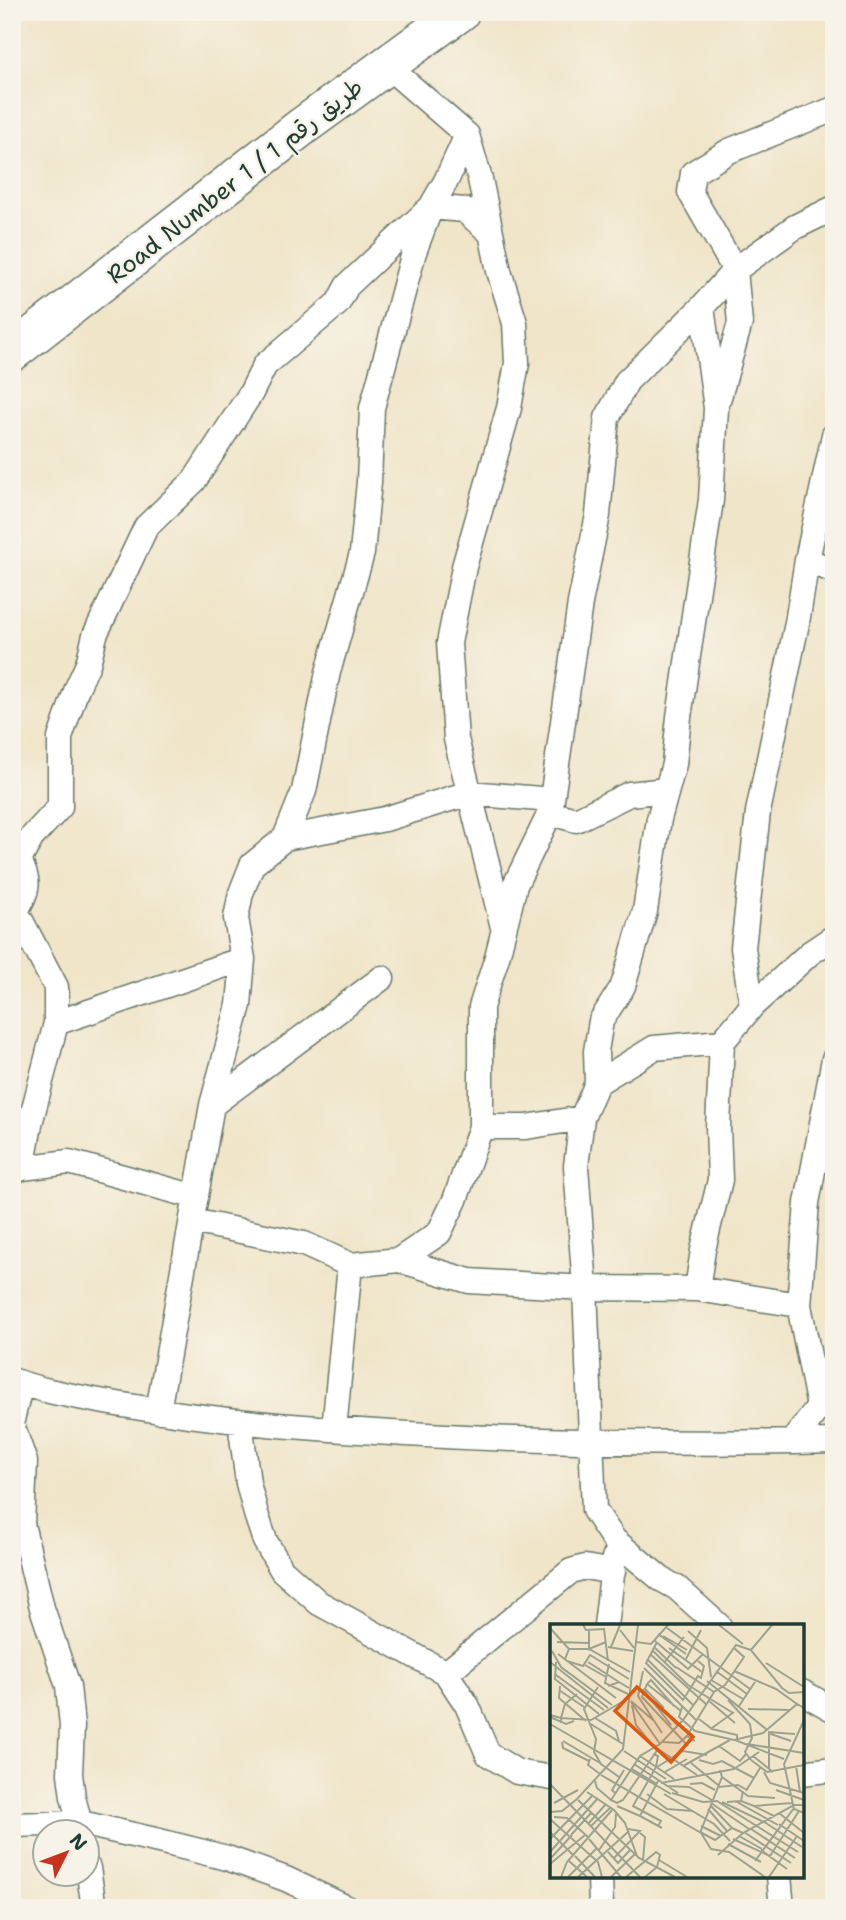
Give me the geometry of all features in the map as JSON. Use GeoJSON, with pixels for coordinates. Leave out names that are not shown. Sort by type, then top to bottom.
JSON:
{"type":"FeatureCollection","features":[{"type":"Feature","properties":{"kind":"highway","name":"Road Number 1 / طريق رقم 1"},"geometry":{"type":"LineString","coordinates":[[12,352],[446,16]]}},
{"type":"Feature","properties":{"kind":"street"},"geometry":{"type":"LineString","coordinates":[[386,65],[467,135],[480,179],[499,271],[515,323],[517,363],[509,408],[464,567],[449,643],[456,739],[503,929]]}},
{"type":"Feature","properties":{"kind":"street"},"geometry":{"type":"LineString","coordinates":[[716,408],[740,323],[735,270],[690,192],[693,173],[729,151],[834,109]]}},
{"type":"Feature","properties":{"kind":"street"},"geometry":{"type":"LineString","coordinates":[[158,1411],[212,1105],[239,1005],[243,959],[236,918],[241,893],[253,865],[285,838],[304,791],[328,672],[362,553],[372,408],[414,253],[431,207],[467,135]]}},
{"type":"Feature","properties":{"kind":"street"},"geometry":{"type":"LineString","coordinates":[[491,233],[464,210],[431,207],[347,286],[338,303],[265,365],[251,393],[194,481],[146,527],[95,635],[88,664],[60,738],[60,807],[32,837],[19,860],[28,880],[27,892],[16,911],[56,987],[57,1023],[17,1170],[69,1162],[194,1209],[304,1244],[350,1265],[399,1259],[469,1281],[585,1288],[697,1289],[799,1305]]}},
{"type":"Feature","properties":{"kind":"street"},"geometry":{"type":"LineString","coordinates":[[399,1259],[439,1233],[455,1200],[481,1127],[481,1007],[516,885],[551,807],[580,603],[598,515],[607,418],[627,381],[702,307],[735,270],[796,227],[834,208]]}},
{"type":"Feature","properties":{"kind":"street"},"geometry":{"type":"LineString","coordinates":[[702,307],[716,408],[711,500],[674,764],[666,790],[645,911],[623,985],[601,1021],[596,1051],[597,1083],[582,1118],[576,1166],[585,1288],[594,1510],[614,1540],[661,1579],[677,1588],[717,1624]]}},
{"type":"Feature","properties":{"kind":"street"},"geometry":{"type":"LineString","coordinates":[[752,1006],[743,948],[758,812],[834,435]]}},
{"type":"Feature","properties":{"kind":"street"},"geometry":{"type":"LineString","coordinates":[[807,559],[834,571]]}},
{"type":"Feature","properties":{"kind":"street"},"geometry":{"type":"LineString","coordinates":[[285,838],[385,819],[469,793],[551,807],[576,820],[629,794],[666,790]]}},
{"type":"Feature","properties":{"kind":"street"},"geometry":{"type":"LineString","coordinates":[[697,1289],[703,1250],[720,1180],[718,1126],[722,1042],[752,1006],[810,953],[834,936]]}},
{"type":"Feature","properties":{"kind":"street"},"geometry":{"type":"LineString","coordinates":[[57,1023],[243,959]]}},
{"type":"Feature","properties":{"kind":"street"},"geometry":{"type":"LineString","coordinates":[[212,1105],[382,978]]}},
{"type":"Feature","properties":{"kind":"street"},"geometry":{"type":"LineString","coordinates":[[597,1083],[654,1048],[722,1042]]}},
{"type":"Feature","properties":{"kind":"street"},"geometry":{"type":"LineString","coordinates":[[792,1442],[818,1407],[799,1305],[807,1203],[834,1059]]}},
{"type":"Feature","properties":{"kind":"street"},"geometry":{"type":"LineString","coordinates":[[481,1127],[526,1127],[582,1118]]}},
{"type":"Feature","properties":{"kind":"street"},"geometry":{"type":"LineString","coordinates":[[334,1429],[350,1265]]}},
{"type":"Feature","properties":{"kind":"street"},"geometry":{"type":"LineString","coordinates":[[78,1818],[71,1774],[72,1726],[68,1686],[17,1526],[19,1462],[12,1423],[16,1382],[158,1411],[334,1429],[590,1441],[834,1441]]}},
{"type":"Feature","properties":{"kind":"street"},"geometry":{"type":"LineString","coordinates":[[240,1421],[248,1483],[256,1514],[265,1541],[282,1570],[319,1602],[446,1673],[467,1705],[488,1754],[517,1772],[550,1778]]}},
{"type":"Feature","properties":{"kind":"street"},"geometry":{"type":"LineString","coordinates":[[606,1624],[614,1540]]}},
{"type":"Feature","properties":{"kind":"street"},"geometry":{"type":"LineString","coordinates":[[446,1673],[571,1572],[585,1567],[613,1572]]}},
{"type":"Feature","properties":{"kind":"street"},"geometry":{"type":"LineString","coordinates":[[804,1693],[834,1710]]}},
{"type":"Feature","properties":{"kind":"street"},"geometry":{"type":"LineString","coordinates":[[804,1773],[834,1769]]}},
{"type":"Feature","properties":{"kind":"street"},"geometry":{"type":"LineString","coordinates":[[12,1825],[32,1826]]}},
{"type":"Feature","properties":{"kind":"street"},"geometry":{"type":"LineString","coordinates":[[102,1832],[227,1858],[286,1879],[347,1908]]}},
{"type":"Feature","properties":{"kind":"street"},"geometry":{"type":"LineString","coordinates":[[600,1878],[601,1908]]}},
{"type":"Feature","properties":{"kind":"street"},"geometry":{"type":"LineString","coordinates":[[779,1878],[782,1908]]}},
{"type":"Feature","properties":{"kind":"street"},"geometry":{"type":"LineString","coordinates":[[91,1888],[94,1908]]}}]}
